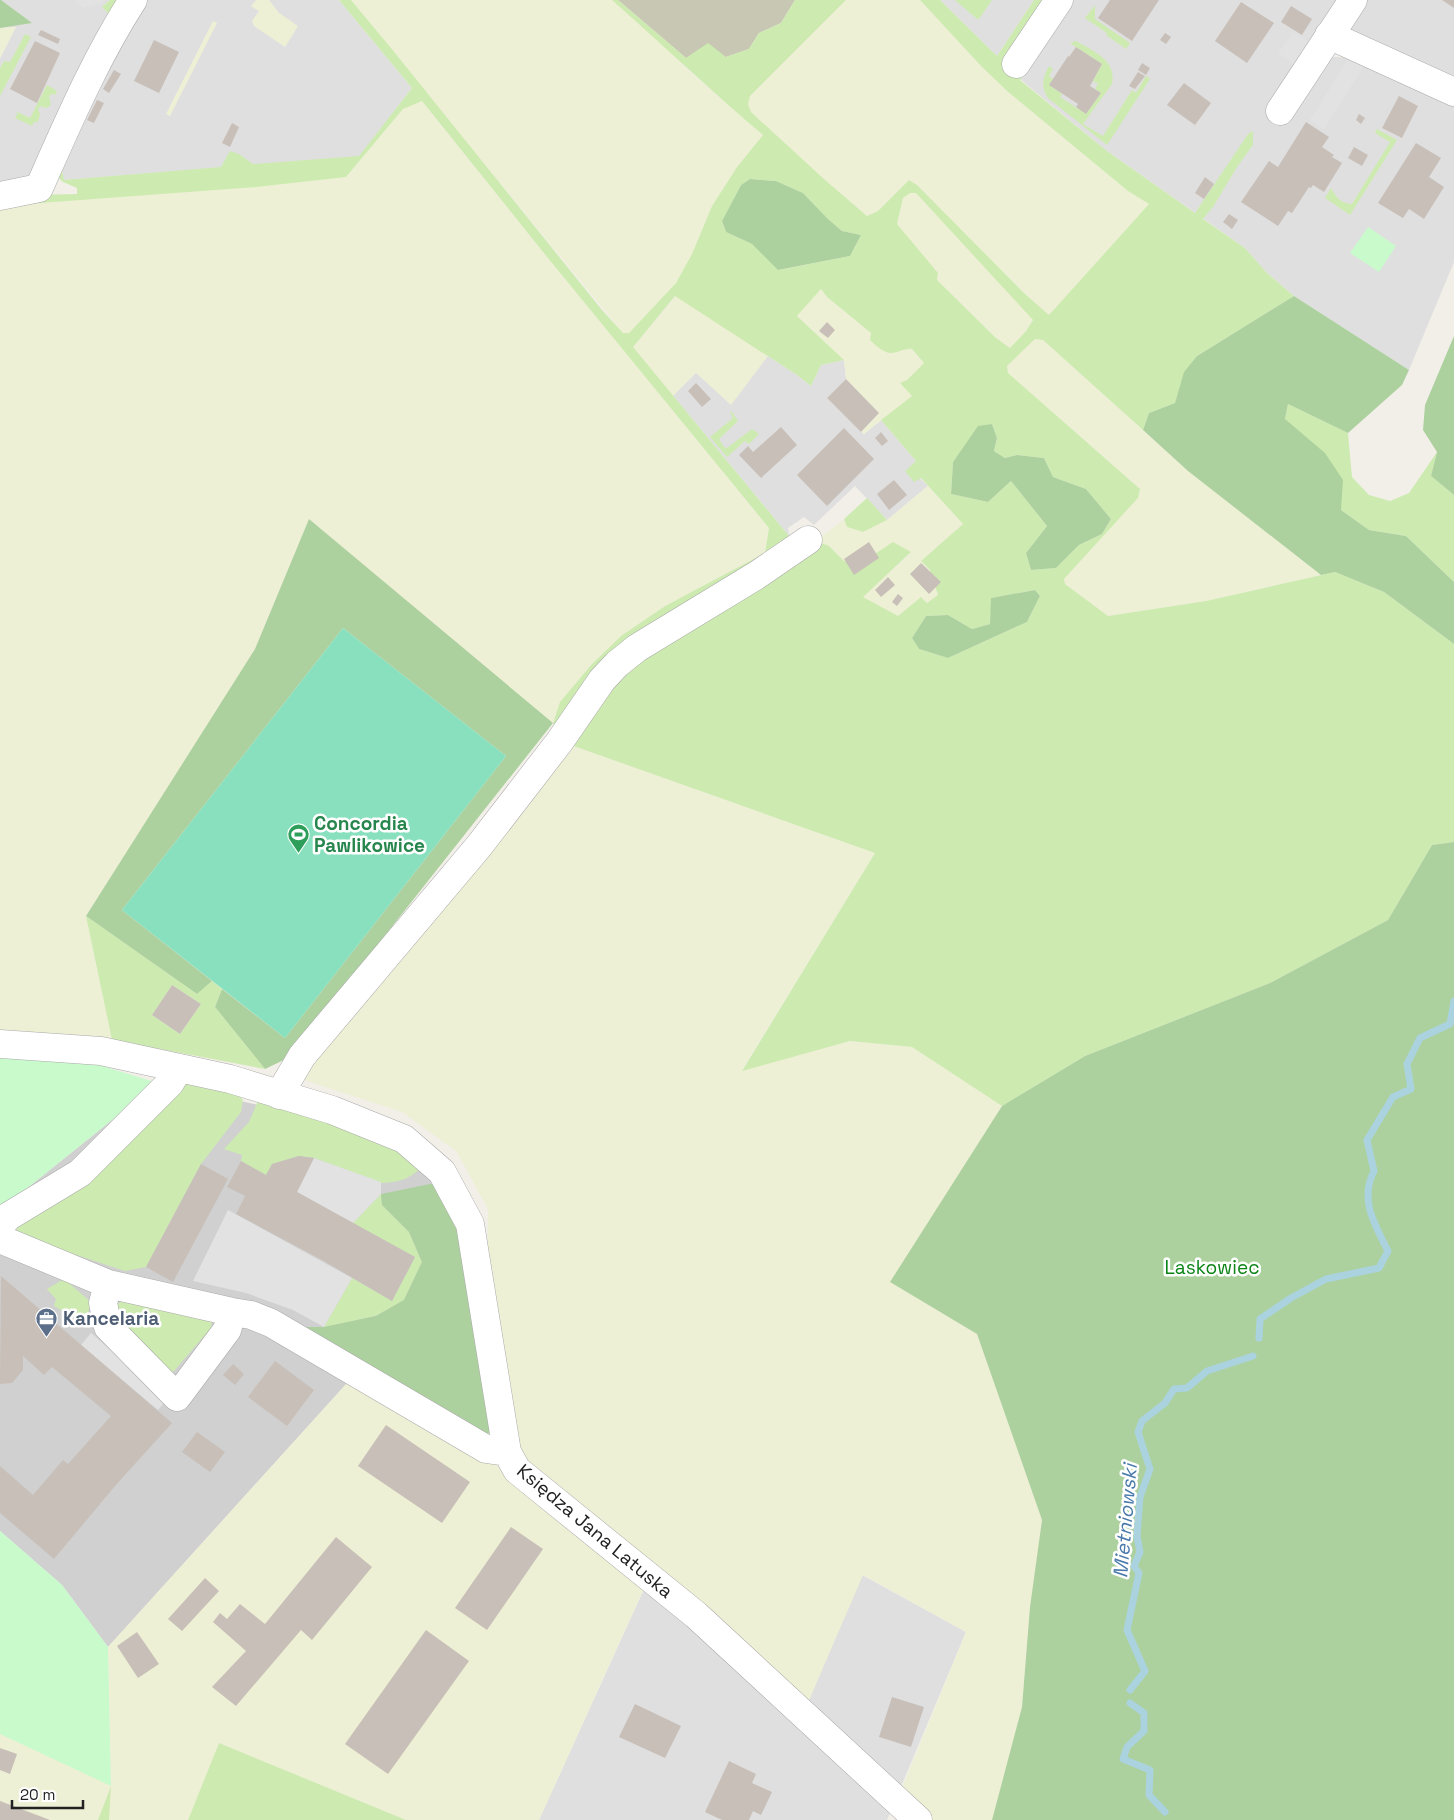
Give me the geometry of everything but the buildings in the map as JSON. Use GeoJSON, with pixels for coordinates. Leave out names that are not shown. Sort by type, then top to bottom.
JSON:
{"type":"FeatureCollection","features":[{"type":"Feature","properties":{"kind":"street"},"geometry":{"type":"LineString","coordinates":[[0,196],[39,188],[64,130],[122,17],[133,0]]}},
{"type":"Feature","properties":{"kind":"street"},"geometry":{"type":"LineString","coordinates":[[1016,64],[1059,0]]}},
{"type":"Feature","properties":{"kind":"street"},"geometry":{"type":"LineString","coordinates":[[1280,111],[1352,0]]}},
{"type":"Feature","properties":{"kind":"street"},"geometry":{"type":"LineString","coordinates":[[1330,35],[1454,92]]}},
{"type":"Feature","properties":{"kind":"street"},"geometry":{"type":"LineString","coordinates":[[279,1095],[302,1056],[478,846],[560,741],[602,680],[617,664],[637,648],[783,559],[808,540]]}},
{"type":"Feature","properties":{"kind":"street"},"geometry":{"type":"LineString","coordinates":[[0,1044],[102,1051],[230,1080],[332,1110],[404,1140],[442,1172],[470,1224],[507,1452]]}},
{"type":"Feature","properties":{"kind":"street"},"geometry":{"type":"LineString","coordinates":[[0,1225],[9,1216],[80,1172],[170,1083],[179,1068]]}},
{"type":"Feature","properties":{"kind":"street","name":"Księdza Jana Latuska"},"geometry":{"type":"LineString","coordinates":[[0,1239],[108,1284],[251,1315],[271,1323],[486,1450],[507,1452],[517,1470],[696,1614],[918,1820]]}},
{"type":"Feature","properties":{"kind":"street"},"geometry":{"type":"LineString","coordinates":[[108,1284],[102,1303],[108,1327],[177,1397],[228,1330],[232,1312]]}},
{"type":"Feature","properties":{"kind":"shaded area"},"geometry":{"type":"Polygon","coordinates":[[[0,0],[110,0],[102,7],[111,16],[30,175],[16,183],[0,185],[0,58],[16,27],[0,28],[0,0]]]}},
{"type":"Feature","properties":{"kind":"shaded area"},"geometry":{"type":"Polygon","coordinates":[[[74,0],[105,0],[101,4],[83,8],[74,0]]]}},
{"type":"Feature","properties":{"kind":"shaded area"},"geometry":{"type":"Polygon","coordinates":[[[146,0],[339,0],[412,88],[359,157],[64,180],[60,162],[146,0]]]}},
{"type":"Feature","properties":{"kind":"shaded area"},"geometry":{"type":"Polygon","coordinates":[[[256,0],[269,0],[279,13],[298,26],[285,47],[254,26],[252,21],[259,11],[251,6],[256,0]]]}},
{"type":"Feature","properties":{"kind":"shaded area"},"geometry":{"type":"Polygon","coordinates":[[[351,0],[612,0],[763,135],[737,167],[712,206],[692,254],[676,283],[629,333],[623,333],[351,0]]]}},
{"type":"Feature","properties":{"kind":"shaded area"},"geometry":{"type":"Polygon","coordinates":[[[618,0],[795,0],[781,23],[759,33],[749,49],[726,57],[686,58],[618,0]]]}},
{"type":"Feature","properties":{"kind":"shaded area"},"geometry":{"type":"Polygon","coordinates":[[[846,0],[920,0],[981,66],[1007,91],[1128,191],[1149,204],[1049,315],[1025,294],[917,185],[909,180],[878,211],[867,216],[751,112],[748,104],[750,96],[846,0]]]}},
{"type":"Feature","properties":{"kind":"shaded area"},"geometry":{"type":"Polygon","coordinates":[[[940,0],[1034,0],[997,56],[940,0]]]}},
{"type":"Feature","properties":{"kind":"shaded area"},"geometry":{"type":"Polygon","coordinates":[[[1073,0],[1342,0],[1322,56],[1349,58],[1454,101],[1454,262],[1409,370],[1294,296],[1267,273],[1245,248],[1107,151],[1020,79],[1073,0]]]}},
{"type":"Feature","properties":{"kind":"shaded area"},"geometry":{"type":"Polygon","coordinates":[[[1366,0],[1454,0],[1454,80],[1347,27],[1366,0]]]}},
{"type":"Feature","properties":{"kind":"shaded area"},"geometry":{"type":"Polygon","coordinates":[[[213,21],[217,23],[170,116],[166,114],[213,21]]]}},
{"type":"Feature","properties":{"kind":"shaded area"},"geometry":{"type":"Polygon","coordinates":[[[16,27],[0,58],[0,28],[16,27]]]}},
{"type":"Feature","properties":{"kind":"shaded area"},"geometry":{"type":"Polygon","coordinates":[[[1293,32],[1313,44],[1299,67],[1278,54],[1293,32]]]}},
{"type":"Feature","properties":{"kind":"shaded area"},"geometry":{"type":"Polygon","coordinates":[[[1349,58],[1367,61],[1324,129],[1310,120],[1349,58]]]}},
{"type":"Feature","properties":{"kind":"shaded area"},"geometry":{"type":"Polygon","coordinates":[[[421,100],[769,528],[765,553],[665,606],[621,636],[591,665],[560,702],[553,723],[309,519],[255,649],[86,916],[112,1040],[0,1053],[0,206],[346,177],[403,109],[421,100]]]}},
{"type":"Feature","properties":{"kind":"shaded area"},"geometry":{"type":"Polygon","coordinates":[[[909,193],[916,193],[1033,319],[1026,331],[1010,348],[996,338],[937,280],[897,224],[903,198],[909,193]]]}},
{"type":"Feature","properties":{"kind":"shaded area"},"geometry":{"type":"Polygon","coordinates":[[[821,289],[827,297],[871,333],[891,353],[908,348],[912,349],[924,363],[907,380],[912,396],[864,434],[861,432],[879,413],[846,379],[844,360],[797,316],[821,289]]]}},
{"type":"Feature","properties":{"kind":"shaded area"},"geometry":{"type":"Polygon","coordinates":[[[676,296],[811,386],[821,365],[844,360],[846,379],[827,398],[864,434],[881,420],[916,461],[905,472],[920,478],[928,486],[887,520],[855,486],[814,525],[804,517],[788,528],[789,536],[633,347],[676,296]]]}},
{"type":"Feature","properties":{"kind":"shaded area"},"geometry":{"type":"Polygon","coordinates":[[[676,296],[768,356],[731,405],[696,373],[673,396],[633,347],[676,296]]]}},
{"type":"Feature","properties":{"kind":"shaded area"},"geometry":{"type":"Polygon","coordinates":[[[1035,339],[1043,340],[1188,471],[1321,575],[1206,601],[1108,616],[1065,584],[1063,580],[1138,498],[1140,489],[1008,373],[1007,366],[1035,339]]]}},
{"type":"Feature","properties":{"kind":"shaded area"},"geometry":{"type":"Polygon","coordinates":[[[928,486],[963,524],[921,561],[930,570],[938,595],[927,603],[921,597],[898,616],[862,597],[911,553],[861,563],[844,561],[829,546],[816,541],[844,519],[847,527],[863,532],[887,520],[928,486]]]}},
{"type":"Feature","properties":{"kind":"shaded area"},"geometry":{"type":"Polygon","coordinates":[[[568,744],[875,853],[742,1070],[850,1041],[912,1047],[1002,1106],[890,1282],[977,1334],[1042,1520],[1030,1607],[1022,1707],[992,1820],[910,1820],[894,1807],[966,1632],[863,1575],[800,1721],[645,1586],[539,1820],[406,1820],[219,1743],[188,1820],[109,1820],[110,1788],[98,1820],[0,1820],[0,1734],[111,1785],[108,1647],[348,1382],[487,1299],[488,1209],[456,1151],[402,1112],[298,1078],[568,744]]]}},
{"type":"Feature","properties":{"kind":"shaded area"},"geometry":{"type":"Polygon","coordinates":[[[158,1083],[281,1110],[410,1154],[442,1190],[464,1243],[348,1382],[108,1647],[62,1585],[0,1531],[0,1210],[158,1083]]]}},
{"type":"Feature","properties":{"kind":"shaded area"},"geometry":{"type":"Polygon","coordinates":[[[314,1158],[381,1182],[381,1194],[353,1223],[297,1192],[314,1158]]]}},
{"type":"Feature","properties":{"kind":"shaded area"},"geometry":{"type":"Polygon","coordinates":[[[228,1210],[352,1278],[324,1327],[293,1310],[246,1293],[193,1281],[228,1210]]]}},
{"type":"Feature","properties":{"kind":"shaded area"},"geometry":{"type":"Polygon","coordinates":[[[91,1333],[168,1398],[158,1410],[81,1345],[91,1333]]]}},
{"type":"Feature","properties":{"kind":"shaded area"},"geometry":{"type":"Polygon","coordinates":[[[862,1575],[966,1632],[887,1820],[539,1820],[645,1587],[800,1721],[862,1575]]]}},
{"type":"Feature","properties":{"kind":"green space"},"geometry":{"type":"Polygon","coordinates":[[[1,0],[32,23],[0,28],[1,0]]]}},
{"type":"Feature","properties":{"kind":"green space"},"geometry":{"type":"Polygon","coordinates":[[[110,0],[117,0],[111,16],[102,7],[110,0]]]}},
{"type":"Feature","properties":{"kind":"green space"},"geometry":{"type":"Polygon","coordinates":[[[142,0],[148,0],[138,9],[60,162],[64,180],[221,167],[230,151],[239,154],[253,164],[359,156],[412,88],[339,0],[351,0],[602,310],[623,333],[629,333],[676,283],[692,254],[712,206],[737,167],[763,135],[612,0],[618,0],[686,58],[708,43],[726,57],[749,49],[759,33],[781,23],[795,0],[846,0],[750,96],[748,104],[751,112],[867,216],[878,211],[909,180],[917,185],[1025,294],[1049,315],[1149,204],[1128,191],[1007,91],[981,66],[920,0],[940,0],[997,56],[1034,0],[1051,0],[1025,46],[1023,60],[1030,64],[1020,80],[1107,151],[1195,213],[1248,134],[1253,131],[1253,145],[1237,167],[1213,207],[1203,219],[1245,248],[1267,273],[1294,296],[1197,356],[1185,372],[1175,403],[1149,413],[1143,430],[1043,340],[1035,339],[1007,366],[1008,373],[1140,489],[1138,498],[1064,579],[1065,584],[1108,616],[1206,601],[1335,572],[1384,592],[1454,644],[1454,842],[1432,845],[1388,920],[1270,983],[1085,1056],[1002,1106],[912,1047],[850,1041],[742,1071],[875,853],[568,744],[553,723],[560,702],[591,665],[621,636],[665,606],[765,553],[769,528],[422,101],[403,109],[346,177],[256,187],[0,206],[0,202],[36,195],[77,194],[77,188],[63,182],[55,174],[56,160],[129,17],[142,0]],[[750,179],[741,185],[722,221],[726,232],[752,244],[779,270],[850,256],[861,235],[842,231],[803,193],[776,181],[750,179]],[[910,193],[903,198],[897,224],[938,273],[937,280],[996,338],[1010,348],[1026,331],[1033,320],[916,193],[910,193]],[[821,289],[797,316],[844,360],[821,365],[811,386],[675,296],[633,347],[789,536],[790,542],[787,547],[771,559],[778,566],[816,541],[829,546],[844,561],[861,563],[893,542],[911,552],[863,597],[898,616],[921,597],[927,603],[938,595],[930,570],[921,561],[963,524],[921,478],[914,482],[905,471],[916,461],[881,420],[912,396],[900,383],[907,380],[924,363],[912,349],[891,353],[885,352],[870,340],[871,333],[827,297],[821,289]],[[992,424],[978,427],[953,462],[951,494],[988,502],[1011,481],[1047,526],[1026,553],[1031,570],[1056,568],[1079,545],[1102,534],[1111,519],[1086,489],[1053,477],[1044,458],[1017,455],[1005,458],[994,451],[997,438],[992,424]],[[1035,590],[992,598],[990,624],[972,629],[948,615],[926,616],[912,638],[919,649],[948,658],[1027,622],[1040,596],[1035,590]]]}},
{"type":"Feature","properties":{"kind":"green space"},"geometry":{"type":"Polygon","coordinates":[[[955,0],[992,0],[979,19],[977,19],[955,0]]]}},
{"type":"Feature","properties":{"kind":"green space"},"geometry":{"type":"Polygon","coordinates":[[[1095,5],[1095,19],[1130,43],[1126,49],[1085,18],[1095,5]]]}},
{"type":"Feature","properties":{"kind":"green space"},"geometry":{"type":"Polygon","coordinates":[[[25,34],[31,37],[0,96],[0,68],[4,61],[10,62],[25,34]]]}},
{"type":"Feature","properties":{"kind":"green space"},"geometry":{"type":"Polygon","coordinates":[[[1076,41],[1102,57],[1107,62],[1113,76],[1112,84],[1083,124],[1103,136],[1132,90],[1136,93],[1146,76],[1150,79],[1107,145],[1048,98],[1044,90],[1044,78],[1049,66],[1053,69],[1049,76],[1053,79],[1049,85],[1062,94],[1060,97],[1086,114],[1101,93],[1095,89],[1098,84],[1093,81],[1102,64],[1070,43],[1076,41]]]}},
{"type":"Feature","properties":{"kind":"green space"},"geometry":{"type":"Polygon","coordinates":[[[47,85],[57,91],[55,95],[49,96],[51,105],[46,108],[40,106],[38,122],[34,122],[32,126],[15,118],[18,112],[30,118],[47,85]]]}},
{"type":"Feature","properties":{"kind":"green space"},"geometry":{"type":"Polygon","coordinates":[[[1377,129],[1397,140],[1350,215],[1325,198],[1331,188],[1339,199],[1352,204],[1390,142],[1375,133],[1377,129]]]}},
{"type":"Feature","properties":{"kind":"green space"},"geometry":{"type":"Polygon","coordinates":[[[750,179],[776,181],[803,193],[842,231],[861,235],[850,256],[778,270],[752,244],[726,232],[722,221],[741,185],[750,179]]]}},
{"type":"Feature","properties":{"kind":"green space"},"geometry":{"type":"Polygon","coordinates":[[[1368,227],[1396,246],[1379,272],[1350,253],[1368,227]]]}},
{"type":"Feature","properties":{"kind":"green space"},"geometry":{"type":"Polygon","coordinates":[[[1294,296],[1409,370],[1402,385],[1348,433],[1288,404],[1285,419],[1325,453],[1343,480],[1341,510],[1369,530],[1406,536],[1454,582],[1454,644],[1384,592],[1335,572],[1321,575],[1188,471],[1143,430],[1149,413],[1175,403],[1184,372],[1197,356],[1294,296]]]}},
{"type":"Feature","properties":{"kind":"green space"},"geometry":{"type":"Polygon","coordinates":[[[1454,336],[1454,495],[1431,476],[1437,452],[1423,430],[1425,405],[1454,336]]]}},
{"type":"Feature","properties":{"kind":"green space"},"geometry":{"type":"Polygon","coordinates":[[[1288,404],[1348,433],[1352,477],[1369,495],[1390,501],[1409,493],[1437,452],[1431,476],[1454,495],[1454,582],[1406,536],[1369,530],[1341,510],[1285,419],[1288,404]]]}},
{"type":"Feature","properties":{"kind":"green space"},"geometry":{"type":"Polygon","coordinates":[[[730,412],[738,421],[719,439],[724,447],[727,448],[752,429],[759,434],[749,444],[745,441],[727,457],[710,437],[733,418],[730,412]]]}},
{"type":"Feature","properties":{"kind":"green space"},"geometry":{"type":"Polygon","coordinates":[[[992,424],[997,438],[994,451],[1005,458],[1017,455],[1044,458],[1053,477],[1086,489],[1111,519],[1102,534],[1079,545],[1056,568],[1031,570],[1026,553],[1047,526],[1011,481],[988,502],[951,494],[953,462],[978,426],[992,424]]]}},
{"type":"Feature","properties":{"kind":"green space"},"geometry":{"type":"Polygon","coordinates":[[[867,498],[887,520],[863,532],[847,527],[844,519],[867,498]]]}},
{"type":"Feature","properties":{"kind":"green space"},"geometry":{"type":"Polygon","coordinates":[[[309,519],[553,723],[288,1058],[265,1069],[215,1007],[222,989],[285,1038],[506,756],[343,628],[122,910],[212,981],[197,994],[86,916],[255,649],[309,519]]]}},
{"type":"Feature","properties":{"kind":"green space"},"geometry":{"type":"Polygon","coordinates":[[[1035,590],[1040,596],[1027,622],[948,658],[919,649],[912,638],[926,616],[948,615],[972,629],[990,624],[991,598],[1035,590]]]}},
{"type":"Feature","properties":{"kind":"green space","name":"Concordia Pawlikowice"},"geometry":{"type":"Polygon","coordinates":[[[343,628],[506,756],[285,1038],[122,910],[343,628]]]}},
{"type":"Feature","properties":{"kind":"green space","name":"Laskowiec"},"geometry":{"type":"Polygon","coordinates":[[[1454,842],[1454,1820],[992,1820],[1022,1707],[1030,1607],[1042,1520],[977,1334],[890,1282],[1002,1106],[1085,1056],[1270,983],[1388,920],[1432,845],[1454,842]]]}},
{"type":"Feature","properties":{"kind":"green space"},"geometry":{"type":"Polygon","coordinates":[[[86,916],[197,994],[212,981],[222,989],[215,1007],[265,1069],[112,1040],[86,916]],[[172,985],[152,1015],[180,1034],[201,1004],[172,985]]]}},
{"type":"Feature","properties":{"kind":"green space"},"geometry":{"type":"Polygon","coordinates":[[[0,1053],[73,1057],[158,1083],[0,1210],[0,1053]]]}},
{"type":"Feature","properties":{"kind":"green space"},"geometry":{"type":"Polygon","coordinates":[[[179,1080],[239,1095],[243,1100],[241,1112],[201,1164],[146,1267],[125,1271],[22,1237],[16,1229],[16,1219],[179,1080]]]}},
{"type":"Feature","properties":{"kind":"green space"},"geometry":{"type":"Polygon","coordinates":[[[258,1101],[338,1122],[410,1154],[422,1167],[404,1179],[382,1183],[314,1158],[299,1156],[272,1164],[266,1175],[241,1161],[242,1155],[224,1149],[249,1122],[258,1101]]]}},
{"type":"Feature","properties":{"kind":"green space"},"geometry":{"type":"Polygon","coordinates":[[[435,1183],[464,1243],[493,1423],[489,1433],[483,1435],[305,1327],[324,1327],[376,1316],[404,1300],[422,1262],[409,1232],[382,1205],[381,1194],[435,1183]]]}},
{"type":"Feature","properties":{"kind":"green space"},"geometry":{"type":"Polygon","coordinates":[[[381,1194],[382,1205],[409,1232],[422,1262],[404,1300],[376,1316],[324,1327],[352,1278],[392,1301],[415,1257],[353,1223],[381,1194]]]}},
{"type":"Feature","properties":{"kind":"green space"},"geometry":{"type":"Polygon","coordinates":[[[64,1279],[92,1303],[81,1321],[54,1306],[56,1299],[47,1289],[64,1279]]]}},
{"type":"Feature","properties":{"kind":"green space"},"geometry":{"type":"Polygon","coordinates":[[[124,1301],[212,1319],[211,1328],[167,1379],[119,1321],[117,1304],[124,1301]]]}},
{"type":"Feature","properties":{"kind":"green space"},"geometry":{"type":"Polygon","coordinates":[[[0,1531],[62,1585],[108,1647],[111,1786],[0,1734],[0,1531]]]}},
{"type":"Feature","properties":{"kind":"green space"},"geometry":{"type":"Polygon","coordinates":[[[219,1743],[406,1820],[188,1820],[219,1743]]]}},
{"type":"Feature","properties":{"kind":"green space"},"geometry":{"type":"Polygon","coordinates":[[[111,1786],[109,1820],[98,1820],[111,1786]]]}},
{"type":"Feature","properties":{"kind":"waterway","name":"Mietniowski"},"geometry":{"type":"LineString","coordinates":[[1259,1338],[1260,1319],[1291,1298],[1326,1279],[1379,1268],[1388,1251],[1374,1222],[1368,1202],[1368,1192],[1374,1171],[1367,1140],[1393,1097],[1411,1089],[1407,1064],[1420,1038],[1450,1024],[1454,1001]]}},
{"type":"Feature","properties":{"kind":"waterway","name":"Mietniowski"},"geometry":{"type":"LineString","coordinates":[[1130,1690],[1145,1671],[1127,1630],[1139,1573],[1134,1566],[1140,1552],[1137,1536],[1140,1497],[1150,1469],[1138,1432],[1142,1421],[1165,1403],[1174,1389],[1187,1388],[1207,1371],[1253,1356]]}},
{"type":"Feature","properties":{"kind":"waterway","name":"Mietniowski"},"geometry":{"type":"LineString","coordinates":[[1130,1703],[1144,1713],[1144,1731],[1127,1747],[1123,1759],[1150,1770],[1149,1795],[1165,1812]]}},
{"type":"Feature","properties":{"kind":"place","name":"Concordia Pawlikowice"},"geometry":{"type":"Point","coordinates":[298,853]}},
{"type":"Feature","properties":{"kind":"place","name":"Kancelaria"},"geometry":{"type":"Point","coordinates":[47,1337]}}]}
